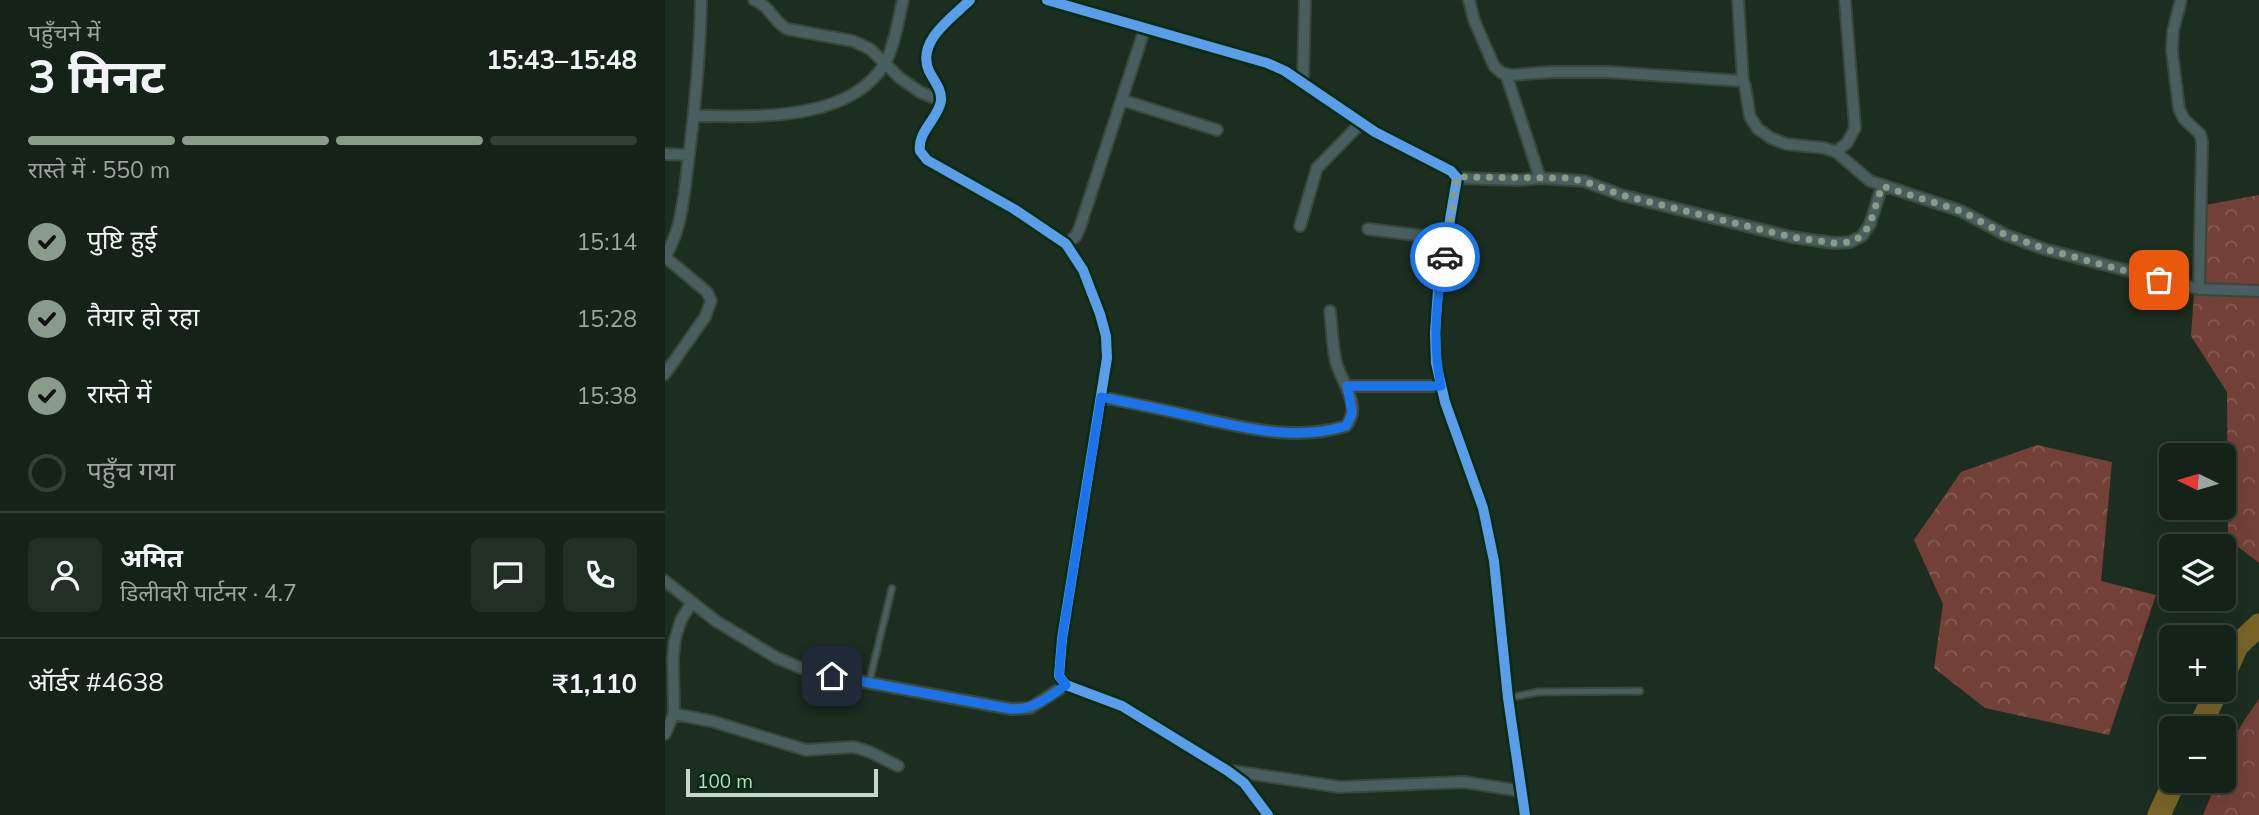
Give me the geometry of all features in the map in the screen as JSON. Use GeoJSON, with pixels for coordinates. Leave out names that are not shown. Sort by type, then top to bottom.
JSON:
{"type":"FeatureCollection","features":[{"type":"Feature","properties":{"kind":"street"},"geometry":{"type":"LineString","coordinates":[[665,374],[705,317],[711,301],[707,292],[665,257],[674,241],[680,219],[689,155],[699,69],[701,0]]}},
{"type":"Feature","properties":{"kind":"street"},"geometry":{"type":"LineString","coordinates":[[754,0],[764,4],[778,24],[787,29],[853,41],[870,49],[900,78],[920,92],[940,101]]}},
{"type":"Feature","properties":{"kind":"street"},"geometry":{"type":"LineString","coordinates":[[694,116],[789,115],[817,109],[864,86],[885,63],[903,0]]}},
{"type":"Feature","properties":{"kind":"street"},"geometry":{"type":"LineString","coordinates":[[970,0],[932,38],[926,52],[928,69],[940,89],[940,101],[919,147],[923,156],[1014,209],[1066,244],[1083,270],[1106,336],[1107,358],[1062,639],[1059,676],[1066,685],[1122,706],[1228,771],[1244,783],[1268,815]]}},
{"type":"Feature","properties":{"kind":"street"},"geometry":{"type":"LineString","coordinates":[[1047,0],[1267,63],[1303,82],[1361,123],[1451,171],[1457,177],[1584,181],[1621,195],[1791,237],[1834,243],[1850,242],[1862,236],[1870,224],[1882,186]]}},
{"type":"Feature","properties":{"kind":"street"},"geometry":{"type":"LineString","coordinates":[[1303,82],[1305,0]]}},
{"type":"Feature","properties":{"kind":"street"},"geometry":{"type":"LineString","coordinates":[[1469,0],[1474,20],[1494,66],[1502,73],[1608,72],[1742,81]]}},
{"type":"Feature","properties":{"kind":"street"},"geometry":{"type":"LineString","coordinates":[[1738,0],[1742,81],[1750,117],[1758,129],[1771,138],[1786,144],[1836,152],[1870,181],[1961,211],[2006,235],[2045,249],[2199,289],[2259,291]]}},
{"type":"Feature","properties":{"kind":"street"},"geometry":{"type":"LineString","coordinates":[[1836,152],[1851,137],[1855,116],[1845,0]]}},
{"type":"Feature","properties":{"kind":"street"},"geometry":{"type":"LineString","coordinates":[[2181,0],[2173,32],[2172,51],[2179,108],[2184,120],[2200,134],[2202,142],[2199,289]]}},
{"type":"Feature","properties":{"kind":"street"},"geometry":{"type":"LineString","coordinates":[[1066,244],[1076,236],[1080,227],[1145,28]]}},
{"type":"Feature","properties":{"kind":"street"},"geometry":{"type":"LineString","coordinates":[[1506,74],[1541,178]]}},
{"type":"Feature","properties":{"kind":"street"},"geometry":{"type":"LineString","coordinates":[[1122,100],[1217,130]]}},
{"type":"Feature","properties":{"kind":"street"},"geometry":{"type":"LineString","coordinates":[[1300,226],[1317,168],[1361,123]]}},
{"type":"Feature","properties":{"kind":"street"},"geometry":{"type":"LineString","coordinates":[[665,154],[689,155]]}},
{"type":"Feature","properties":{"kind":"street"},"geometry":{"type":"LineString","coordinates":[[1457,177],[1438,290],[1436,363],[1441,386],[1483,508],[1492,548],[1508,698],[1525,815]]}},
{"type":"Feature","properties":{"kind":"street"},"geometry":{"type":"LineString","coordinates":[[1368,229],[1448,239]]}},
{"type":"Feature","properties":{"kind":"street"},"geometry":{"type":"LineString","coordinates":[[1101,397],[1245,429],[1275,433],[1346,426],[1352,413],[1347,386],[1335,360],[1330,311]]}},
{"type":"Feature","properties":{"kind":"street"},"geometry":{"type":"LineString","coordinates":[[1347,386],[1441,386]]}},
{"type":"Feature","properties":{"kind":"street"},"geometry":{"type":"LineString","coordinates":[[665,581],[716,621],[777,658],[801,668],[1022,710],[1037,704],[1066,685]]}},
{"type":"Feature","properties":{"kind":"street"},"geometry":{"type":"LineString","coordinates":[[665,734],[674,714],[675,639],[681,620],[692,602]]}},
{"type":"Feature","properties":{"kind":"street"},"geometry":{"type":"LineString","coordinates":[[674,714],[711,721],[806,750],[854,747],[898,766]]}},
{"type":"Feature","properties":{"kind":"street"},"geometry":{"type":"LineString","coordinates":[[1228,771],[1341,787],[1464,782],[1521,791]]}},
{"type":"Feature","properties":{"kind":"lane"},"geometry":{"type":"LineString","coordinates":[[869,683],[892,588]]}},
{"type":"Feature","properties":{"kind":"lane"},"geometry":{"type":"LineString","coordinates":[[1508,698],[1538,692],[1640,691]]}},
{"type":"Feature","properties":{"kind":"green space"},"geometry":{"type":"Polygon","coordinates":[[[2259,195],[2259,563],[2236,545],[2236,534],[2228,534],[2228,520],[2237,520],[2237,443],[2227,443],[2227,392],[2191,336],[2200,206],[2259,195]]]}},
{"type":"Feature","properties":{"kind":"green space"},"geometry":{"type":"Polygon","coordinates":[[[2037,445],[2112,462],[2101,581],[2156,595],[2109,735],[1985,708],[1934,668],[1943,604],[1914,540],[1961,472],[2037,445]]]}},
{"type":"Feature","properties":{"kind":"green space"},"geometry":{"type":"Polygon","coordinates":[[[2259,699],[2259,815],[2203,815],[2212,793],[2236,793],[2236,735],[2259,699]]]}},
{"type":"Feature","properties":{"kind":"waterway"},"geometry":{"type":"LineString","coordinates":[[2236,648],[2259,625]]}},
{"type":"Feature","properties":{"kind":"waterway"},"geometry":{"type":"LineString","coordinates":[[2205,716],[2211,702]]}},
{"type":"Feature","properties":{"kind":"waterway"},"geometry":{"type":"LineString","coordinates":[[2159,815],[2169,793]]}},
{"type":"Feature","properties":{"kind":"cycle path"},"geometry":{"type":"LineString","coordinates":[[970,0],[938,31],[927,50],[929,71],[939,89],[941,101],[922,138],[920,151],[927,160],[1014,209],[1066,244],[1083,270],[1106,336],[1107,358],[1062,639],[1059,676],[1066,685],[1122,706],[1228,771],[1244,783],[1268,815]]}},
{"type":"Feature","properties":{"kind":"cycle path"},"geometry":{"type":"LineString","coordinates":[[1047,0],[1267,63],[1285,71],[1375,132],[1451,171],[1457,178],[1438,290],[1436,363],[1445,402],[1483,508],[1494,561],[1508,698],[1525,815]]}},
{"type":"Feature","properties":{"kind":"way so far"},"geometry":{"type":"LineString","coordinates":[[1445,257],[1457,177],[1521,180],[1565,178],[1584,181],[1621,195],[1791,237],[1834,243],[1850,242],[1862,236],[1870,224],[1882,186],[1961,211],[2006,235],[2045,249],[2159,280]]}},
{"type":"Feature","properties":{"kind":"route"},"geometry":{"type":"LineString","coordinates":[[832,676],[1022,710],[1052,695],[1066,685],[1059,676],[1059,663],[1101,397],[1245,429],[1275,433],[1346,426],[1352,413],[1347,386],[1441,386],[1436,363],[1435,333],[1438,290],[1445,257]]}}]}
